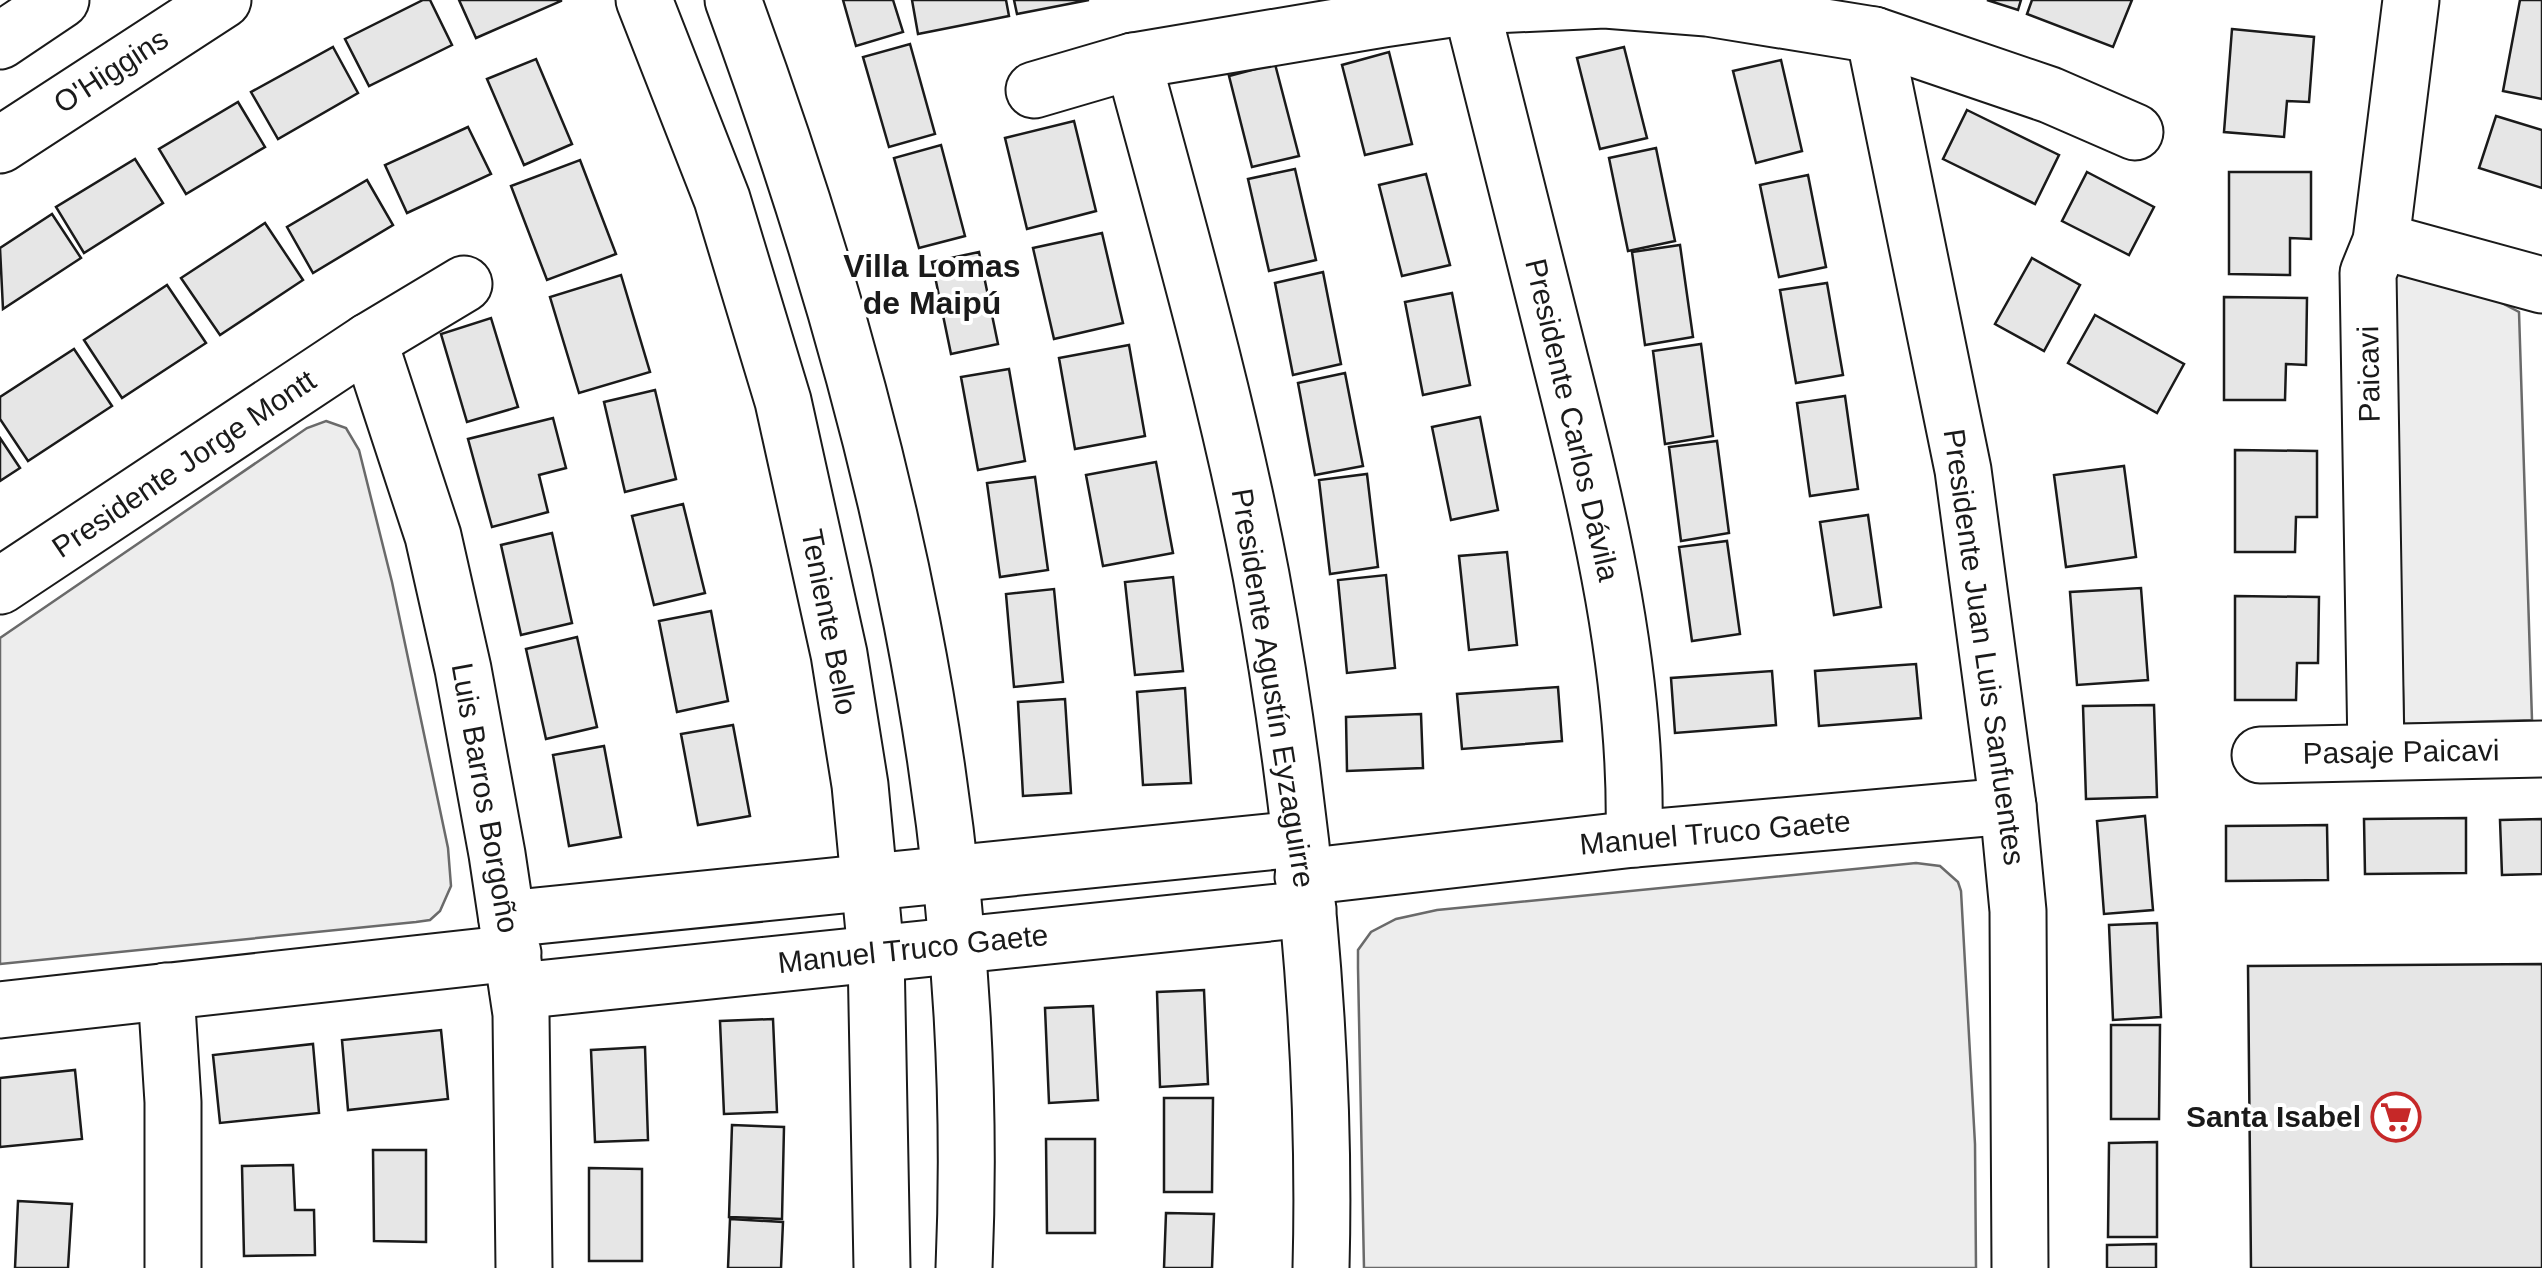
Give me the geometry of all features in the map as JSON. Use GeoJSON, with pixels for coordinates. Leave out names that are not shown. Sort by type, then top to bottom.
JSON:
{"type":"FeatureCollection","features":[{"type":"Feature","properties":{"kind":"street"},"geometry":{"type":"LineString","coordinates":[[0,42],[61,0]]}},
{"type":"Feature","properties":{"kind":"street","name":"O'Higgins"},"geometry":{"type":"LineString","coordinates":[[0,145],[223,0]]}},
{"type":"Feature","properties":{"kind":"street","name":"Teniente Bello"},"geometry":{"type":"LineString","coordinates":[[644,0],[722,199],[782,401],[839,654],[876,953],[882,1268]]}},
{"type":"Feature","properties":{"kind":"street"},"geometry":{"type":"LineString","coordinates":[[733,0],[797,174],[854,364],[918,635],[957,945],[964,1042],[964,1268]]}},
{"type":"Feature","properties":{"kind":"street"},"geometry":{"type":"LineString","coordinates":[[1034,90],[1133,61],[1471,6],[1605,0],[1706,8],[1874,35],[2050,95],[2135,132]]}},
{"type":"Feature","properties":{"kind":"street","name":"Paicavi"},"geometry":{"type":"LineString","coordinates":[[2376,752],[2368,274],[2381,242],[2411,0]]}},
{"type":"Feature","properties":{"kind":"street","name":"Presidente Carlos Dávila"},"geometry":{"type":"LineString","coordinates":[[1471,6],[1607,562],[1628,670],[1636,766],[1634,839]]}},
{"type":"Feature","properties":{"kind":"street","name":"Presidente Juan Luis Sanfuentes"},"geometry":{"type":"LineString","coordinates":[[1874,35],[1963,470],[2008,806],[2018,911],[2020,1268]]}},
{"type":"Feature","properties":{"kind":"street","name":"Presidente Agustín Eyzaguirre"},"geometry":{"type":"LineString","coordinates":[[1133,61],[1215,370],[1261,576],[1303,875],[1322,1213],[1321,1268]]}},
{"type":"Feature","properties":{"kind":"street"},"geometry":{"type":"LineString","coordinates":[[2381,242],[2542,285]]}},
{"type":"Feature","properties":{"kind":"street","name":"Presidente Jorge Montt"},"geometry":{"type":"LineString","coordinates":[[0,586],[369,341],[464,284]]}},
{"type":"Feature","properties":{"kind":"street","name":"Luis Barros Borgoño"},"geometry":{"type":"LineString","coordinates":[[369,341],[433,536],[464,669],[513,954],[525,1112],[524,1268]]}},
{"type":"Feature","properties":{"kind":"street","name":"Pasaje Paicavi"},"geometry":{"type":"LineString","coordinates":[[2260,756],[2542,748]]}},
{"type":"Feature","properties":{"kind":"street","name":"Manuel Truco Gaete"},"geometry":{"type":"LineString","coordinates":[[513,954],[876,953],[957,945],[1303,875],[1634,839],[2008,806]]}},
{"type":"Feature","properties":{"kind":"street","name":"Manuel Truco Gaete"},"geometry":{"type":"LineString","coordinates":[[0,1010],[513,954],[870,883],[950,874],[1303,875]]}},
{"type":"Feature","properties":{"kind":"street"},"geometry":{"type":"LineString","coordinates":[[166,991],[174,1120],[173,1268]]}},
{"type":"Feature","properties":{"kind":"shaded area"},"geometry":{"type":"Polygon","coordinates":[[[2419,260],[2519,312],[2532,720],[2404,724],[2390,277],[2419,260]]]}},
{"type":"Feature","properties":{"kind":"shaded area"},"geometry":{"type":"Polygon","coordinates":[[[326,421],[346,428],[359,450],[392,582],[448,848],[451,886],[440,911],[430,920],[416,922],[0,964],[0,638],[307,428],[326,421]]]}},
{"type":"Feature","properties":{"kind":"shaded area"},"geometry":{"type":"Polygon","coordinates":[[[1916,863],[1940,866],[1958,882],[1961,891],[1975,1144],[1976,1268],[1364,1268],[1358,950],[1371,932],[1396,919],[1437,910],[1916,863]]]}},
{"type":"Feature","properties":{"kind":"building"},"geometry":{"type":"Polygon","coordinates":[[[430,0],[452,45],[369,86],[345,39],[430,0]]]}},
{"type":"Feature","properties":{"kind":"building"},"geometry":{"type":"Polygon","coordinates":[[[459,0],[561,0],[561,1],[476,38],[459,0]]]}},
{"type":"Feature","properties":{"kind":"building"},"geometry":{"type":"Polygon","coordinates":[[[843,0],[893,0],[903,32],[856,46],[843,0]]]}},
{"type":"Feature","properties":{"kind":"building"},"geometry":{"type":"Polygon","coordinates":[[[912,0],[1006,0],[1009,16],[918,34],[912,0]]]}},
{"type":"Feature","properties":{"kind":"building"},"geometry":{"type":"Polygon","coordinates":[[[1014,0],[1089,0],[1017,14],[1014,0]]]}},
{"type":"Feature","properties":{"kind":"building"},"geometry":{"type":"Polygon","coordinates":[[[1987,0],[2021,0],[2018,10],[1987,0]]]}},
{"type":"Feature","properties":{"kind":"building"},"geometry":{"type":"Polygon","coordinates":[[[2032,0],[2132,0],[2113,47],[2027,14],[2032,0]]]}},
{"type":"Feature","properties":{"kind":"building"},"geometry":{"type":"Polygon","coordinates":[[[2520,0],[2542,0],[2542,99],[2503,91],[2520,0]]]}},
{"type":"Feature","properties":{"kind":"building"},"geometry":{"type":"Polygon","coordinates":[[[2232,29],[2314,37],[2309,102],[2287,101],[2284,137],[2224,132],[2232,29]]]}},
{"type":"Feature","properties":{"kind":"building"},"geometry":{"type":"Polygon","coordinates":[[[910,44],[935,134],[889,147],[863,57],[910,44]]]}},
{"type":"Feature","properties":{"kind":"building"},"geometry":{"type":"Polygon","coordinates":[[[333,47],[358,93],[278,139],[251,92],[333,47]]]}},
{"type":"Feature","properties":{"kind":"building"},"geometry":{"type":"Polygon","coordinates":[[[1624,47],[1647,138],[1600,149],[1577,58],[1624,47]]]}},
{"type":"Feature","properties":{"kind":"building"},"geometry":{"type":"Polygon","coordinates":[[[1389,52],[1412,144],[1365,155],[1342,65],[1389,52]]]}},
{"type":"Feature","properties":{"kind":"building"},"geometry":{"type":"Polygon","coordinates":[[[536,59],[572,144],[524,165],[487,79],[536,59]]]}},
{"type":"Feature","properties":{"kind":"building"},"geometry":{"type":"Polygon","coordinates":[[[1781,60],[1802,151],[1756,163],[1733,71],[1781,60]]]}},
{"type":"Feature","properties":{"kind":"building"},"geometry":{"type":"Polygon","coordinates":[[[1275,64],[1299,156],[1252,167],[1229,76],[1275,64]]]}},
{"type":"Feature","properties":{"kind":"building"},"geometry":{"type":"Polygon","coordinates":[[[238,102],[265,147],[186,194],[159,149],[238,102]]]}},
{"type":"Feature","properties":{"kind":"building"},"geometry":{"type":"Polygon","coordinates":[[[1967,110],[2059,155],[2035,204],[1943,159],[1967,110]]]}},
{"type":"Feature","properties":{"kind":"building"},"geometry":{"type":"Polygon","coordinates":[[[2496,116],[2542,130],[2542,188],[2479,168],[2496,116]]]}},
{"type":"Feature","properties":{"kind":"building"},"geometry":{"type":"Polygon","coordinates":[[[1074,121],[1096,211],[1027,229],[1005,138],[1074,121]]]}},
{"type":"Feature","properties":{"kind":"building"},"geometry":{"type":"Polygon","coordinates":[[[468,127],[491,174],[407,213],[385,165],[468,127]]]}},
{"type":"Feature","properties":{"kind":"building"},"geometry":{"type":"Polygon","coordinates":[[[941,145],[965,236],[919,248],[894,158],[941,145]]]}},
{"type":"Feature","properties":{"kind":"building"},"geometry":{"type":"Polygon","coordinates":[[[1656,148],[1675,241],[1628,251],[1609,158],[1656,148]]]}},
{"type":"Feature","properties":{"kind":"building"},"geometry":{"type":"Polygon","coordinates":[[[135,159],[163,203],[84,253],[56,207],[135,159]]]}},
{"type":"Feature","properties":{"kind":"building"},"geometry":{"type":"Polygon","coordinates":[[[580,160],[616,254],[547,280],[511,186],[580,160]]]}},
{"type":"Feature","properties":{"kind":"building"},"geometry":{"type":"Polygon","coordinates":[[[1295,169],[1316,260],[1269,271],[1248,179],[1295,169]]]}},
{"type":"Feature","properties":{"kind":"building"},"geometry":{"type":"Polygon","coordinates":[[[2087,172],[2154,207],[2129,255],[2062,221],[2087,172]]]}},
{"type":"Feature","properties":{"kind":"building"},"geometry":{"type":"Polygon","coordinates":[[[2229,172],[2311,172],[2311,239],[2290,238],[2290,275],[2229,274],[2229,172]]]}},
{"type":"Feature","properties":{"kind":"building"},"geometry":{"type":"Polygon","coordinates":[[[1426,174],[1450,265],[1402,276],[1379,185],[1426,174]]]}},
{"type":"Feature","properties":{"kind":"building"},"geometry":{"type":"Polygon","coordinates":[[[1808,175],[1826,267],[1779,277],[1760,185],[1808,175]]]}},
{"type":"Feature","properties":{"kind":"building"},"geometry":{"type":"Polygon","coordinates":[[[367,180],[393,225],[313,273],[287,227],[367,180]]]}},
{"type":"Feature","properties":{"kind":"building"},"geometry":{"type":"Polygon","coordinates":[[[52,214],[81,258],[3,309],[0,248],[52,214]]]}},
{"type":"Feature","properties":{"kind":"building"},"geometry":{"type":"Polygon","coordinates":[[[265,223],[303,280],[220,335],[181,278],[265,223]]]}},
{"type":"Feature","properties":{"kind":"building"},"geometry":{"type":"Polygon","coordinates":[[[1102,233],[1123,323],[1054,339],[1033,248],[1102,233]]]}},
{"type":"Feature","properties":{"kind":"building"},"geometry":{"type":"Polygon","coordinates":[[[1680,245],[1693,337],[1645,345],[1632,252],[1680,245]]]}},
{"type":"Feature","properties":{"kind":"building"},"geometry":{"type":"Polygon","coordinates":[[[979,252],[998,344],[951,354],[932,262],[979,252]]]}},
{"type":"Feature","properties":{"kind":"building"},"geometry":{"type":"Polygon","coordinates":[[[2032,258],[2080,285],[2044,351],[1995,324],[2032,258]]]}},
{"type":"Feature","properties":{"kind":"building"},"geometry":{"type":"Polygon","coordinates":[[[1323,272],[1341,364],[1293,375],[1275,283],[1323,272]]]}},
{"type":"Feature","properties":{"kind":"building"},"geometry":{"type":"Polygon","coordinates":[[[621,275],[650,372],[579,393],[550,297],[621,275]]]}},
{"type":"Feature","properties":{"kind":"building"},"geometry":{"type":"Polygon","coordinates":[[[1827,283],[1843,375],[1796,383],[1780,290],[1827,283]]]}},
{"type":"Feature","properties":{"kind":"building"},"geometry":{"type":"Polygon","coordinates":[[[167,285],[206,343],[122,398],[84,340],[167,285]]]}},
{"type":"Feature","properties":{"kind":"building"},"geometry":{"type":"Polygon","coordinates":[[[1452,293],[1470,385],[1423,395],[1405,302],[1452,293]]]}},
{"type":"Feature","properties":{"kind":"building"},"geometry":{"type":"Polygon","coordinates":[[[2224,297],[2307,298],[2306,365],[2286,364],[2285,400],[2224,400],[2224,297]]]}},
{"type":"Feature","properties":{"kind":"building"},"geometry":{"type":"Polygon","coordinates":[[[2095,315],[2184,364],[2157,413],[2068,363],[2095,315]]]}},
{"type":"Feature","properties":{"kind":"building"},"geometry":{"type":"Polygon","coordinates":[[[491,318],[518,407],[467,422],[441,334],[491,318]]]}},
{"type":"Feature","properties":{"kind":"building"},"geometry":{"type":"Polygon","coordinates":[[[1701,344],[1713,436],[1665,444],[1653,351],[1701,344]]]}},
{"type":"Feature","properties":{"kind":"building"},"geometry":{"type":"Polygon","coordinates":[[[1129,345],[1145,436],[1075,449],[1059,358],[1129,345]]]}},
{"type":"Feature","properties":{"kind":"building"},"geometry":{"type":"Polygon","coordinates":[[[74,349],[112,406],[28,461],[0,419],[0,397],[74,349]]]}},
{"type":"Feature","properties":{"kind":"building"},"geometry":{"type":"Polygon","coordinates":[[[1009,369],[1025,461],[978,470],[961,377],[1009,369]]]}},
{"type":"Feature","properties":{"kind":"building"},"geometry":{"type":"Polygon","coordinates":[[[1345,373],[1363,466],[1315,475],[1298,383],[1345,373]]]}},
{"type":"Feature","properties":{"kind":"building"},"geometry":{"type":"Polygon","coordinates":[[[655,390],[676,479],[625,492],[604,402],[655,390]]]}},
{"type":"Feature","properties":{"kind":"building"},"geometry":{"type":"Polygon","coordinates":[[[1845,396],[1858,489],[1810,496],[1797,403],[1845,396]]]}},
{"type":"Feature","properties":{"kind":"building"},"geometry":{"type":"Polygon","coordinates":[[[1480,417],[1498,510],[1451,520],[1432,427],[1480,417]]]}},
{"type":"Feature","properties":{"kind":"building"},"geometry":{"type":"Polygon","coordinates":[[[553,418],[566,468],[539,475],[548,512],[492,527],[468,439],[553,418]]]}},
{"type":"Feature","properties":{"kind":"building"},"geometry":{"type":"Polygon","coordinates":[[[0,438],[20,468],[0,481],[0,438]]]}},
{"type":"Feature","properties":{"kind":"building"},"geometry":{"type":"Polygon","coordinates":[[[1717,441],[1729,533],[1681,541],[1669,447],[1717,441]]]}},
{"type":"Feature","properties":{"kind":"building"},"geometry":{"type":"Polygon","coordinates":[[[2235,450],[2317,451],[2317,517],[2296,517],[2295,552],[2235,552],[2235,450]]]}},
{"type":"Feature","properties":{"kind":"building"},"geometry":{"type":"Polygon","coordinates":[[[1156,462],[1173,553],[1103,566],[1086,475],[1156,462]]]}},
{"type":"Feature","properties":{"kind":"building"},"geometry":{"type":"Polygon","coordinates":[[[2124,466],[2136,557],[2066,567],[2054,475],[2124,466]]]}},
{"type":"Feature","properties":{"kind":"building"},"geometry":{"type":"Polygon","coordinates":[[[1367,474],[1378,567],[1330,574],[1319,480],[1367,474]]]}},
{"type":"Feature","properties":{"kind":"building"},"geometry":{"type":"Polygon","coordinates":[[[1035,477],[1048,570],[1000,577],[987,483],[1035,477]]]}},
{"type":"Feature","properties":{"kind":"building"},"geometry":{"type":"Polygon","coordinates":[[[683,504],[705,593],[654,605],[632,516],[683,504]]]}},
{"type":"Feature","properties":{"kind":"building"},"geometry":{"type":"Polygon","coordinates":[[[1868,515],[1881,607],[1834,615],[1820,522],[1868,515]]]}},
{"type":"Feature","properties":{"kind":"building"},"geometry":{"type":"Polygon","coordinates":[[[552,533],[572,623],[521,635],[501,545],[552,533]]]}},
{"type":"Feature","properties":{"kind":"building"},"geometry":{"type":"Polygon","coordinates":[[[1727,541],[1740,634],[1692,641],[1679,547],[1727,541]]]}},
{"type":"Feature","properties":{"kind":"building"},"geometry":{"type":"Polygon","coordinates":[[[1507,552],[1517,645],[1469,650],[1459,556],[1507,552]]]}},
{"type":"Feature","properties":{"kind":"building"},"geometry":{"type":"Polygon","coordinates":[[[1386,575],[1395,668],[1347,673],[1338,580],[1386,575]]]}},
{"type":"Feature","properties":{"kind":"building"},"geometry":{"type":"Polygon","coordinates":[[[1173,577],[1183,671],[1135,675],[1125,582],[1173,577]]]}},
{"type":"Feature","properties":{"kind":"building"},"geometry":{"type":"Polygon","coordinates":[[[2141,588],[2148,680],[2077,685],[2070,592],[2141,588]]]}},
{"type":"Feature","properties":{"kind":"building"},"geometry":{"type":"Polygon","coordinates":[[[1054,589],[1063,682],[1014,687],[1006,594],[1054,589]]]}},
{"type":"Feature","properties":{"kind":"building"},"geometry":{"type":"Polygon","coordinates":[[[2235,596],[2319,597],[2318,663],[2297,663],[2296,700],[2235,700],[2235,596]]]}},
{"type":"Feature","properties":{"kind":"building"},"geometry":{"type":"Polygon","coordinates":[[[711,611],[728,701],[677,712],[659,621],[711,611]]]}},
{"type":"Feature","properties":{"kind":"building"},"geometry":{"type":"Polygon","coordinates":[[[577,637],[597,727],[546,739],[526,649],[577,637]]]}},
{"type":"Feature","properties":{"kind":"building"},"geometry":{"type":"Polygon","coordinates":[[[1916,664],[1921,718],[1819,726],[1815,671],[1916,664]]]}},
{"type":"Feature","properties":{"kind":"building"},"geometry":{"type":"Polygon","coordinates":[[[1772,671],[1776,725],[1675,733],[1671,678],[1772,671]]]}},
{"type":"Feature","properties":{"kind":"building"},"geometry":{"type":"Polygon","coordinates":[[[1558,687],[1562,741],[1462,749],[1457,694],[1558,687]]]}},
{"type":"Feature","properties":{"kind":"building"},"geometry":{"type":"Polygon","coordinates":[[[1185,688],[1191,783],[1143,785],[1137,692],[1185,688]]]}},
{"type":"Feature","properties":{"kind":"building"},"geometry":{"type":"Polygon","coordinates":[[[1065,699],[1071,793],[1023,796],[1018,702],[1065,699]]]}},
{"type":"Feature","properties":{"kind":"building"},"geometry":{"type":"Polygon","coordinates":[[[2154,705],[2157,797],[2086,799],[2083,706],[2154,705]]]}},
{"type":"Feature","properties":{"kind":"building"},"geometry":{"type":"Polygon","coordinates":[[[1421,714],[1423,768],[1347,771],[1346,717],[1421,714]]]}},
{"type":"Feature","properties":{"kind":"building"},"geometry":{"type":"Polygon","coordinates":[[[733,725],[750,816],[698,825],[681,734],[733,725]]]}},
{"type":"Feature","properties":{"kind":"building"},"geometry":{"type":"Polygon","coordinates":[[[604,746],[621,837],[569,846],[553,755],[604,746]]]}},
{"type":"Feature","properties":{"kind":"building"},"geometry":{"type":"Polygon","coordinates":[[[2145,816],[2153,910],[2104,914],[2097,821],[2145,816]]]}},
{"type":"Feature","properties":{"kind":"building"},"geometry":{"type":"Polygon","coordinates":[[[2466,818],[2466,873],[2365,874],[2364,819],[2466,818]]]}},
{"type":"Feature","properties":{"kind":"building"},"geometry":{"type":"Polygon","coordinates":[[[2542,819],[2542,874],[2502,875],[2500,820],[2542,819]]]}},
{"type":"Feature","properties":{"kind":"building"},"geometry":{"type":"Polygon","coordinates":[[[2327,825],[2328,880],[2226,881],[2226,826],[2327,825]]]}},
{"type":"Feature","properties":{"kind":"building"},"geometry":{"type":"Polygon","coordinates":[[[2157,923],[2161,1017],[2113,1020],[2109,925],[2157,923]]]}},
{"type":"Feature","properties":{"kind":"building","name":"Santa Isabel"},"geometry":{"type":"Polygon","coordinates":[[[2542,964],[2542,1268],[2251,1268],[2248,966],[2542,964]]]}},
{"type":"Feature","properties":{"kind":"building"},"geometry":{"type":"Polygon","coordinates":[[[1204,990],[1208,1084],[1160,1087],[1157,992],[1204,990]]]}},
{"type":"Feature","properties":{"kind":"building"},"geometry":{"type":"Polygon","coordinates":[[[1093,1006],[1098,1100],[1049,1103],[1045,1008],[1093,1006]]]}},
{"type":"Feature","properties":{"kind":"building"},"geometry":{"type":"Polygon","coordinates":[[[773,1019],[777,1112],[724,1114],[720,1021],[773,1019]]]}},
{"type":"Feature","properties":{"kind":"building"},"geometry":{"type":"Polygon","coordinates":[[[2111,1025],[2160,1025],[2159,1119],[2111,1119],[2111,1025]]]}},
{"type":"Feature","properties":{"kind":"building"},"geometry":{"type":"Polygon","coordinates":[[[441,1030],[448,1099],[348,1110],[342,1040],[441,1030]]]}},
{"type":"Feature","properties":{"kind":"building"},"geometry":{"type":"Polygon","coordinates":[[[313,1044],[319,1113],[220,1123],[213,1055],[313,1044]]]}},
{"type":"Feature","properties":{"kind":"building"},"geometry":{"type":"Polygon","coordinates":[[[645,1047],[648,1140],[595,1142],[591,1050],[645,1047]]]}},
{"type":"Feature","properties":{"kind":"building"},"geometry":{"type":"Polygon","coordinates":[[[75,1070],[82,1139],[0,1147],[0,1078],[75,1070]]]}},
{"type":"Feature","properties":{"kind":"building"},"geometry":{"type":"Polygon","coordinates":[[[1164,1098],[1213,1098],[1212,1192],[1164,1192],[1164,1098]]]}},
{"type":"Feature","properties":{"kind":"building"},"geometry":{"type":"Polygon","coordinates":[[[732,1125],[784,1127],[782,1219],[729,1217],[732,1125]]]}},
{"type":"Feature","properties":{"kind":"building"},"geometry":{"type":"Polygon","coordinates":[[[1046,1139],[1095,1139],[1095,1233],[1047,1233],[1046,1139]]]}},
{"type":"Feature","properties":{"kind":"building"},"geometry":{"type":"Polygon","coordinates":[[[2157,1142],[2157,1237],[2108,1237],[2109,1143],[2157,1142]]]}},
{"type":"Feature","properties":{"kind":"building"},"geometry":{"type":"Polygon","coordinates":[[[373,1150],[426,1150],[426,1242],[374,1241],[373,1150]]]}},
{"type":"Feature","properties":{"kind":"building"},"geometry":{"type":"Polygon","coordinates":[[[293,1165],[295,1210],[314,1210],[315,1255],[244,1256],[242,1166],[293,1165]]]}},
{"type":"Feature","properties":{"kind":"building"},"geometry":{"type":"Polygon","coordinates":[[[589,1168],[642,1169],[642,1261],[589,1261],[589,1168]]]}},
{"type":"Feature","properties":{"kind":"building"},"geometry":{"type":"Polygon","coordinates":[[[18,1201],[72,1204],[68,1268],[15,1268],[18,1201]]]}},
{"type":"Feature","properties":{"kind":"building"},"geometry":{"type":"Polygon","coordinates":[[[1166,1213],[1214,1214],[1212,1268],[1164,1268],[1166,1213]]]}},
{"type":"Feature","properties":{"kind":"building"},"geometry":{"type":"Polygon","coordinates":[[[730,1219],[783,1222],[781,1268],[728,1268],[730,1219]]]}},
{"type":"Feature","properties":{"kind":"building"},"geometry":{"type":"Polygon","coordinates":[[[2156,1244],[2156,1268],[2107,1268],[2107,1245],[2156,1244]]]}},
{"type":"Feature","properties":{"kind":"place","name":"Santa Isabel"},"geometry":{"type":"Point","coordinates":[2396,1117]}},
{"type":"Feature","properties":{"kind":"district","name":"Villa Lomas de Maipú"},"geometry":{"type":"Point","coordinates":[932,284]}}]}
